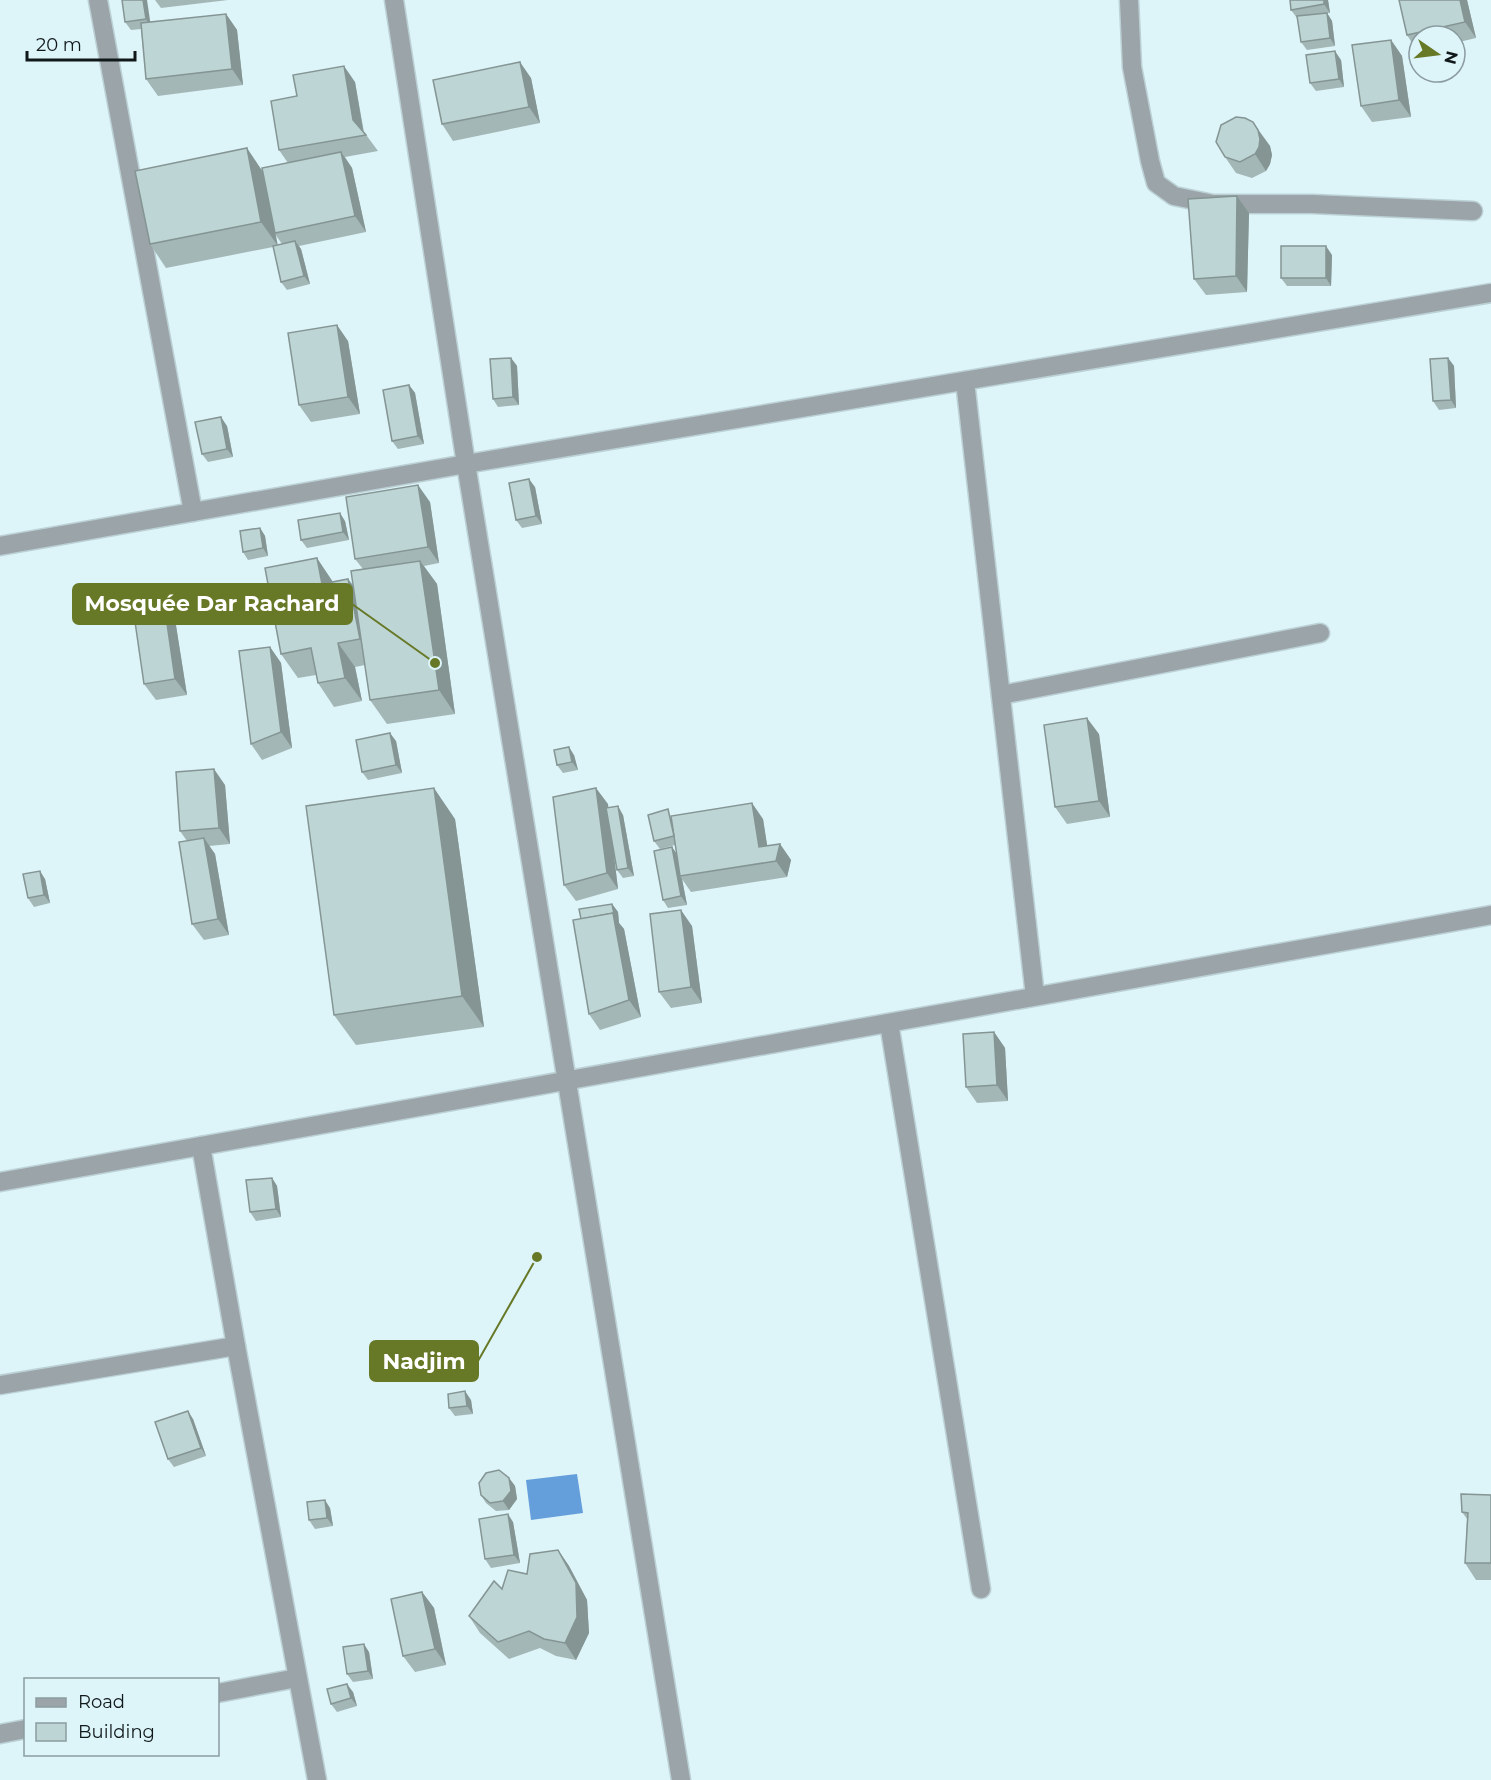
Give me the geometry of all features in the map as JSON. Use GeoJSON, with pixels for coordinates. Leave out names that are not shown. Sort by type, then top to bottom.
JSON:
{"type":"FeatureCollection","features":[{"type":"Feature","properties":{"kind":"street"},"geometry":{"type":"LineString","coordinates":[[98,0],[193,512]]}},
{"type":"Feature","properties":{"kind":"street"},"geometry":{"type":"LineString","coordinates":[[394,0],[466,464],[681,1780]]}},
{"type":"Feature","properties":{"kind":"street"},"geometry":{"type":"LineString","coordinates":[[1129,0],[1132,67],[1150,161],[1156,183],[1174,196],[1213,204],[1312,204],[1473,211]]}},
{"type":"Feature","properties":{"kind":"street"},"geometry":{"type":"LineString","coordinates":[[0,546],[466,464],[1491,293]]}},
{"type":"Feature","properties":{"kind":"street"},"geometry":{"type":"LineString","coordinates":[[964,381],[1035,996]]}},
{"type":"Feature","properties":{"kind":"street"},"geometry":{"type":"LineString","coordinates":[[1001,695],[1320,633]]}},
{"type":"Feature","properties":{"kind":"street"},"geometry":{"type":"LineString","coordinates":[[0,1182],[1491,915]]}},
{"type":"Feature","properties":{"kind":"street"},"geometry":{"type":"LineString","coordinates":[[889,1023],[981,1589]]}},
{"type":"Feature","properties":{"kind":"street"},"geometry":{"type":"LineString","coordinates":[[201,1146],[317,1780]]}},
{"type":"Feature","properties":{"kind":"street"},"geometry":{"type":"LineString","coordinates":[[0,1386],[236,1346]]}},
{"type":"Feature","properties":{"kind":"street"},"geometry":{"type":"LineString","coordinates":[[219,1693],[297,1678]]}},
{"type":"Feature","properties":{"kind":"street"},"geometry":{"type":"LineString","coordinates":[[0,1734],[24,1729]]}},
{"type":"Feature","properties":{"kind":"water"},"geometry":{"type":"Polygon","coordinates":[[[577,1474],[583,1513],[531,1520],[526,1480],[577,1474]]]}},
{"type":"Feature","properties":{"kind":"building"},"geometry":{"type":"Polygon","coordinates":[[[122,0],[143,0],[146,19],[125,22],[122,0]]]}},
{"type":"Feature","properties":{"kind":"building"},"geometry":{"type":"Polygon","coordinates":[[[1290,0],[1324,0],[1324,4],[1291,10],[1290,0]]]}},
{"type":"Feature","properties":{"kind":"building"},"geometry":{"type":"Polygon","coordinates":[[[1399,0],[1460,0],[1465,22],[1407,24],[1407,35],[1399,0]]]}},
{"type":"Feature","properties":{"kind":"building"},"geometry":{"type":"Polygon","coordinates":[[[1327,13],[1330,38],[1301,42],[1297,16],[1327,13]]]}},
{"type":"Feature","properties":{"kind":"building"},"geometry":{"type":"Polygon","coordinates":[[[226,14],[232,69],[146,79],[141,23],[226,14]]]}},
{"type":"Feature","properties":{"kind":"building"},"geometry":{"type":"Polygon","coordinates":[[[1391,40],[1399,100],[1361,106],[1352,45],[1391,40]]]}},
{"type":"Feature","properties":{"kind":"building"},"geometry":{"type":"Polygon","coordinates":[[[1335,51],[1339,79],[1310,83],[1306,55],[1335,51]]]}},
{"type":"Feature","properties":{"kind":"building"},"geometry":{"type":"Polygon","coordinates":[[[520,62],[529,107],[442,124],[433,80],[520,62]]]}},
{"type":"Feature","properties":{"kind":"building"},"geometry":{"type":"Polygon","coordinates":[[[344,66],[353,120],[366,135],[279,150],[271,101],[297,96],[293,75],[344,66]]]}},
{"type":"Feature","properties":{"kind":"building"},"geometry":{"type":"Polygon","coordinates":[[[1236,117],[1253,122],[1260,139],[1255,154],[1240,162],[1225,157],[1216,142],[1221,125],[1236,117]]]}},
{"type":"Feature","properties":{"kind":"building"},"geometry":{"type":"Polygon","coordinates":[[[247,148],[261,222],[150,244],[135,171],[247,148]]]}},
{"type":"Feature","properties":{"kind":"building"},"geometry":{"type":"Polygon","coordinates":[[[341,152],[355,216],[275,233],[262,168],[341,152]]]}},
{"type":"Feature","properties":{"kind":"building"},"geometry":{"type":"Polygon","coordinates":[[[1237,196],[1236,276],[1194,279],[1188,199],[1237,196]]]}},
{"type":"Feature","properties":{"kind":"building"},"geometry":{"type":"Polygon","coordinates":[[[295,241],[304,276],[281,282],[273,246],[295,241]]]}},
{"type":"Feature","properties":{"kind":"building"},"geometry":{"type":"Polygon","coordinates":[[[1281,246],[1326,246],[1326,278],[1281,278],[1281,246]]]}},
{"type":"Feature","properties":{"kind":"building"},"geometry":{"type":"Polygon","coordinates":[[[337,325],[348,397],[299,405],[288,333],[337,325]]]}},
{"type":"Feature","properties":{"kind":"building"},"geometry":{"type":"Polygon","coordinates":[[[511,358],[513,397],[493,399],[490,359],[511,358]]]}},
{"type":"Feature","properties":{"kind":"building"},"geometry":{"type":"Polygon","coordinates":[[[1448,358],[1451,400],[1433,401],[1430,359],[1448,358]]]}},
{"type":"Feature","properties":{"kind":"building"},"geometry":{"type":"Polygon","coordinates":[[[409,385],[418,436],[392,441],[383,390],[409,385]]]}},
{"type":"Feature","properties":{"kind":"building"},"geometry":{"type":"Polygon","coordinates":[[[221,417],[227,449],[202,454],[195,422],[221,417]]]}},
{"type":"Feature","properties":{"kind":"building"},"geometry":{"type":"Polygon","coordinates":[[[529,479],[536,516],[516,520],[509,483],[529,479]]]}},
{"type":"Feature","properties":{"kind":"building"},"geometry":{"type":"Polygon","coordinates":[[[418,485],[428,547],[355,559],[346,497],[418,485]]]}},
{"type":"Feature","properties":{"kind":"building"},"geometry":{"type":"Polygon","coordinates":[[[340,513],[343,532],[301,540],[298,520],[340,513]]]}},
{"type":"Feature","properties":{"kind":"building"},"geometry":{"type":"Polygon","coordinates":[[[260,528],[263,548],[243,552],[240,531],[260,528]]]}},
{"type":"Feature","properties":{"kind":"building"},"geometry":{"type":"Polygon","coordinates":[[[317,558],[322,584],[348,579],[360,639],[338,643],[345,678],[318,683],[311,648],[281,654],[265,568],[317,558]]]}},
{"type":"Feature","properties":{"kind":"building"},"geometry":{"type":"Polygon","coordinates":[[[420,561],[439,690],[370,700],[351,571],[420,561]]]}},
{"type":"Feature","properties":{"kind":"building"},"geometry":{"type":"Polygon","coordinates":[[[163,596],[175,679],[144,684],[132,601],[163,596]]]}},
{"type":"Feature","properties":{"kind":"building"},"geometry":{"type":"Polygon","coordinates":[[[270,647],[281,732],[251,744],[239,651],[270,647]]]}},
{"type":"Feature","properties":{"kind":"building"},"geometry":{"type":"Polygon","coordinates":[[[1087,718],[1099,801],[1055,807],[1044,725],[1087,718]]]}},
{"type":"Feature","properties":{"kind":"building"},"geometry":{"type":"Polygon","coordinates":[[[390,733],[396,765],[362,772],[356,740],[390,733]]]}},
{"type":"Feature","properties":{"kind":"building"},"geometry":{"type":"Polygon","coordinates":[[[569,747],[572,762],[557,765],[554,750],[569,747]]]}},
{"type":"Feature","properties":{"kind":"building"},"geometry":{"type":"Polygon","coordinates":[[[214,769],[219,828],[180,831],[176,772],[214,769]]]}},
{"type":"Feature","properties":{"kind":"building"},"geometry":{"type":"Polygon","coordinates":[[[434,788],[462,996],[334,1015],[306,806],[434,788]]]}},
{"type":"Feature","properties":{"kind":"building"},"geometry":{"type":"Polygon","coordinates":[[[596,788],[607,873],[564,885],[553,797],[596,788]]]}},
{"type":"Feature","properties":{"kind":"building"},"geometry":{"type":"Polygon","coordinates":[[[752,803],[759,847],[780,844],[776,861],[680,876],[671,816],[752,803]]]}},
{"type":"Feature","properties":{"kind":"building"},"geometry":{"type":"Polygon","coordinates":[[[618,806],[628,868],[617,870],[606,808],[618,806]]]}},
{"type":"Feature","properties":{"kind":"building"},"geometry":{"type":"Polygon","coordinates":[[[668,809],[674,836],[654,841],[648,815],[668,809]]]}},
{"type":"Feature","properties":{"kind":"building"},"geometry":{"type":"Polygon","coordinates":[[[204,838],[218,919],[192,924],[179,842],[204,838]]]}},
{"type":"Feature","properties":{"kind":"building"},"geometry":{"type":"Polygon","coordinates":[[[672,847],[681,896],[663,900],[654,851],[672,847]]]}},
{"type":"Feature","properties":{"kind":"building"},"geometry":{"type":"Polygon","coordinates":[[[40,871],[44,895],[28,898],[23,874],[40,871]]]}},
{"type":"Feature","properties":{"kind":"building"},"geometry":{"type":"Polygon","coordinates":[[[612,904],[614,914],[581,919],[579,909],[612,904]]]}},
{"type":"Feature","properties":{"kind":"building"},"geometry":{"type":"Polygon","coordinates":[[[681,910],[691,987],[659,992],[650,914],[681,910]]]}},
{"type":"Feature","properties":{"kind":"building"},"geometry":{"type":"Polygon","coordinates":[[[613,913],[629,1000],[589,1014],[573,920],[613,913]]]}},
{"type":"Feature","properties":{"kind":"building"},"geometry":{"type":"Polygon","coordinates":[[[994,1032],[997,1085],[966,1087],[963,1034],[994,1032]]]}},
{"type":"Feature","properties":{"kind":"building"},"geometry":{"type":"Polygon","coordinates":[[[272,1178],[276,1209],[250,1212],[246,1180],[272,1178]]]}},
{"type":"Feature","properties":{"kind":"building"},"geometry":{"type":"Polygon","coordinates":[[[465,1391],[467,1406],[449,1408],[448,1394],[465,1391]]]}},
{"type":"Feature","properties":{"kind":"building"},"geometry":{"type":"Polygon","coordinates":[[[188,1411],[201,1448],[168,1459],[155,1422],[188,1411]]]}},
{"type":"Feature","properties":{"kind":"building"},"geometry":{"type":"Polygon","coordinates":[[[499,1470],[509,1478],[511,1491],[503,1501],[490,1503],[481,1495],[479,1483],[486,1473],[499,1470]]]}},
{"type":"Feature","properties":{"kind":"building"},"geometry":{"type":"Polygon","coordinates":[[[1461,1494],[1491,1495],[1491,1563],[1465,1563],[1468,1513],[1462,1512],[1461,1494]]]}},
{"type":"Feature","properties":{"kind":"building"},"geometry":{"type":"Polygon","coordinates":[[[325,1500],[327,1518],[309,1520],[307,1502],[325,1500]]]}},
{"type":"Feature","properties":{"kind":"building"},"geometry":{"type":"Polygon","coordinates":[[[508,1514],[514,1555],[485,1559],[479,1519],[508,1514]]]}},
{"type":"Feature","properties":{"kind":"building"},"geometry":{"type":"Polygon","coordinates":[[[558,1550],[576,1583],[577,1617],[565,1643],[544,1639],[529,1631],[498,1642],[469,1616],[494,1581],[502,1589],[508,1570],[527,1574],[530,1554],[558,1550]]]}},
{"type":"Feature","properties":{"kind":"building"},"geometry":{"type":"Polygon","coordinates":[[[422,1592],[435,1649],[403,1656],[391,1599],[422,1592]]]}},
{"type":"Feature","properties":{"kind":"building"},"geometry":{"type":"Polygon","coordinates":[[[364,1644],[368,1671],[347,1674],[343,1647],[364,1644]]]}},
{"type":"Feature","properties":{"kind":"building"},"geometry":{"type":"Polygon","coordinates":[[[347,1684],[351,1698],[331,1704],[327,1689],[347,1684]]]}},
{"type":"Feature","properties":{"kind":"place","name":"Mosquée Dar Rachard"},"geometry":{"type":"Point","coordinates":[435,663]}},
{"type":"Feature","properties":{"kind":"place","name":"Nadjim"},"geometry":{"type":"Point","coordinates":[537,1257]}}]}
